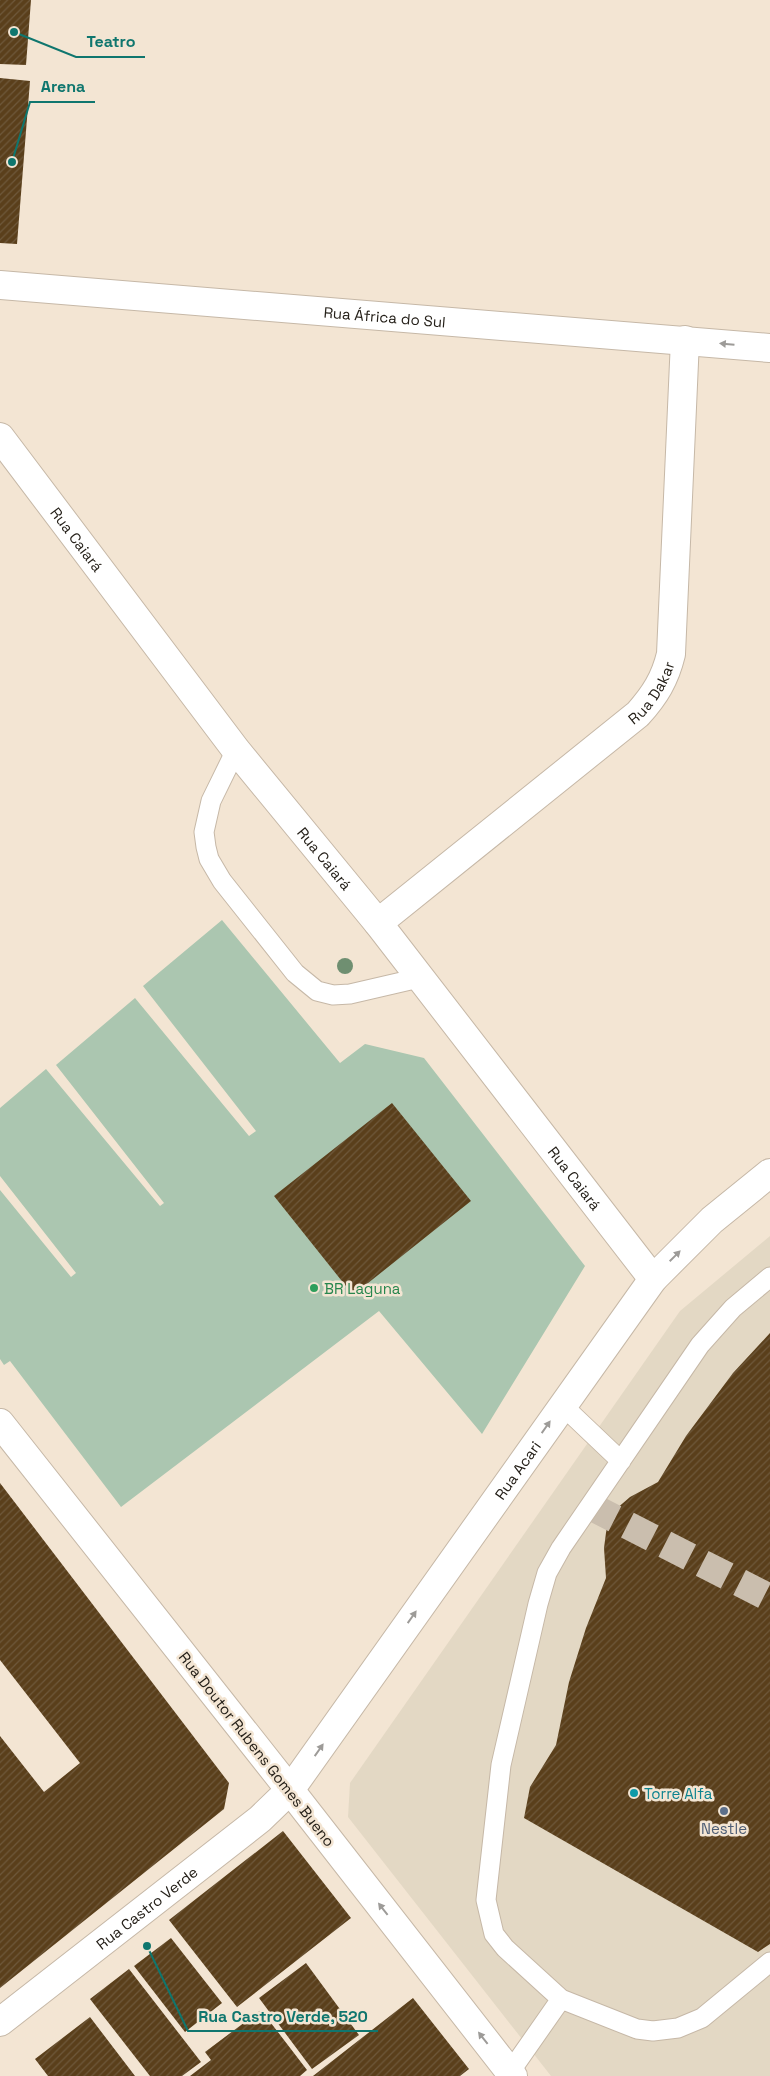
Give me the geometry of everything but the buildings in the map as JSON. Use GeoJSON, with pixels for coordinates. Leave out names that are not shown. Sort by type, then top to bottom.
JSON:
{"type":"FeatureCollection","features":[{"type":"Feature","properties":{"kind":"street","name":"Rua África do Sul"},"geometry":{"type":"LineString","coordinates":[[0,285],[770,348]]}},
{"type":"Feature","properties":{"kind":"street","name":"Rua Dakar"},"geometry":{"type":"LineString","coordinates":[[378,923],[638,714],[659,687],[666,674],[671,654],[685,340]]}},
{"type":"Feature","properties":{"kind":"street","name":"Rua Caiará"},"geometry":{"type":"LineString","coordinates":[[0,438],[236,750],[378,923],[653,1278]]}},
{"type":"Feature","properties":{"kind":"street","name":"Rua Acari"},"geometry":{"type":"LineString","coordinates":[[290,1790],[653,1278],[712,1220],[770,1173]]}},
{"type":"Feature","properties":{"kind":"street","name":"Rua Doutor Rubens Gomes Bueno"},"geometry":{"type":"LineString","coordinates":[[0,1423],[512,2074]]}},
{"type":"Feature","properties":{"kind":"street","name":"Rua Castro Verde"},"geometry":{"type":"LineString","coordinates":[[0,2022],[260,1819],[290,1790]]}},
{"type":"Feature","properties":{"kind":"lane"},"geometry":{"type":"LineString","coordinates":[[236,750],[211,801],[204,832],[209,859],[222,881],[295,973],[317,991],[333,995],[350,994],[419,978]]}},
{"type":"Feature","properties":{"kind":"lane"},"geometry":{"type":"LineString","coordinates":[[770,1277],[733,1308],[700,1345],[561,1548],[547,1573],[531,1631],[501,1765],[487,1886],[488,1917],[494,1934],[504,1948],[561,1999],[637,2029],[653,2031],[678,2028],[702,2018],[770,1962]]}},
{"type":"Feature","properties":{"kind":"lane"},"geometry":{"type":"LineString","coordinates":[[562,1405],[621,1461]]}},
{"type":"Feature","properties":{"kind":"lane"},"geometry":{"type":"LineString","coordinates":[[512,2074],[561,1999]]}},
{"type":"Feature","properties":{"kind":"shaded area"},"geometry":{"type":"Polygon","coordinates":[[[770,1236],[770,2076],[551,2076],[348,1817],[350,1783],[680,1311],[770,1236]]]}},
{"type":"Feature","properties":{"kind":"green space","name":"BR Laguna"},"geometry":{"type":"Polygon","coordinates":[[[222,920],[340,1063],[365,1044],[424,1058],[585,1266],[482,1434],[379,1311],[121,1507],[10,1361],[4,1365],[0,1359],[0,1190],[71,1277],[76,1273],[0,1176],[0,1108],[46,1069],[160,1206],[164,1203],[56,1065],[135,998],[249,1136],[256,1131],[143,986],[222,920]]]}},
{"type":"Feature","properties":{"kind":"tunnel"},"geometry":{"type":"LineString","coordinates":[[590,1506],[770,1598]]}},
{"type":"Feature","properties":{"kind":"place","name":"Teatro"},"geometry":{"type":"Point","coordinates":[14,32]}},
{"type":"Feature","properties":{"kind":"place","name":"Arena"},"geometry":{"type":"Point","coordinates":[12,162]}},
{"type":"Feature","properties":{"kind":"place","name":"BR Laguna"},"geometry":{"type":"Point","coordinates":[314,1288]}},
{"type":"Feature","properties":{"kind":"place","name":"Torre Alfa"},"geometry":{"type":"Point","coordinates":[634,1793]}},
{"type":"Feature","properties":{"kind":"place","name":"Nestle"},"geometry":{"type":"Point","coordinates":[724,1811]}},
{"type":"Feature","properties":{"kind":"place","name":"Rua Castro Verde, 520"},"geometry":{"type":"Point","coordinates":[147,1946]}}]}
